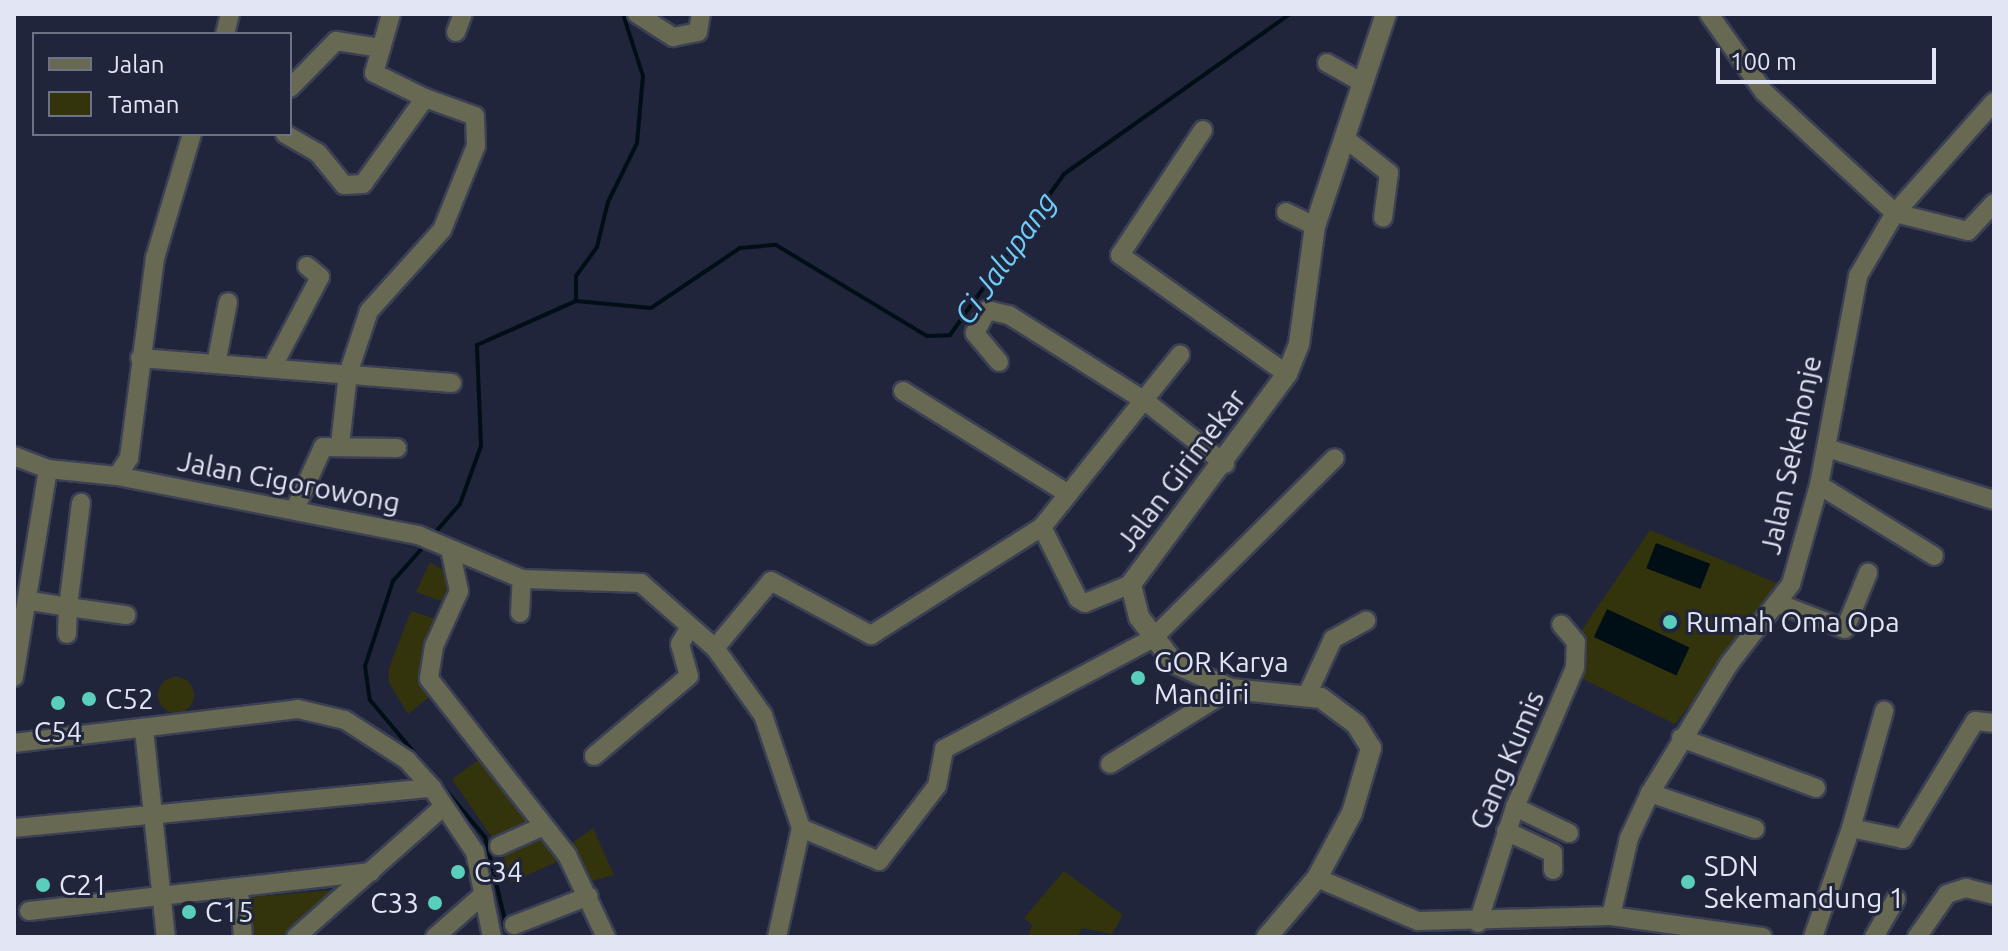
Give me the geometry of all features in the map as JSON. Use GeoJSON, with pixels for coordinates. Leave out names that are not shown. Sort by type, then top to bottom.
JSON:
{"type":"FeatureCollection","features":[{"type":"Feature","properties":{"kind":"street"},"geometry":{"type":"LineString","coordinates":[[340,445],[348,374],[369,311],[442,230],[476,146],[475,116],[375,75],[391,14]]}},
{"type":"Feature","properties":{"kind":"street"},"geometry":{"type":"LineString","coordinates":[[456,32],[463,14]]}},
{"type":"Feature","properties":{"kind":"street"},"geometry":{"type":"LineString","coordinates":[[637,14],[673,37],[698,32],[701,14]]}},
{"type":"Feature","properties":{"kind":"street","name":"Jalan Girimekar"},"geometry":{"type":"LineString","coordinates":[[1267,937],[1317,878],[1352,813],[1369,743],[1330,703],[1307,695],[1231,689],[1174,663],[1152,639],[1131,584],[1225,464],[1287,374],[1299,344],[1315,226],[1386,14]]}},
{"type":"Feature","properties":{"kind":"street"},"geometry":{"type":"LineString","coordinates":[[1709,14],[1764,92],[1897,211],[1968,231],[1994,203]]}},
{"type":"Feature","properties":{"kind":"street"},"geometry":{"type":"LineString","coordinates":[[292,84],[336,41],[381,48]]}},
{"type":"Feature","properties":{"kind":"street"},"geometry":{"type":"LineString","coordinates":[[1327,63],[1361,82]]}},
{"type":"Feature","properties":{"kind":"street"},"geometry":{"type":"LineString","coordinates":[[288,136],[318,153],[352,189],[425,98]]}},
{"type":"Feature","properties":{"kind":"street","name":"Jalan Sekehonje"},"geometry":{"type":"LineString","coordinates":[[1611,916],[1629,838],[1650,793],[1729,664],[1782,605],[1819,485],[1848,302],[1897,211],[1987,127],[1994,102]]}},
{"type":"Feature","properties":{"kind":"street"},"geometry":{"type":"LineString","coordinates":[[1203,130],[1120,255],[1287,374]]}},
{"type":"Feature","properties":{"kind":"street"},"geometry":{"type":"LineString","coordinates":[[117,476],[133,450],[140,358],[168,202],[191,136]]}},
{"type":"Feature","properties":{"kind":"street"},"geometry":{"type":"LineString","coordinates":[[1346,139],[1389,173],[1383,218]]}},
{"type":"Feature","properties":{"kind":"street"},"geometry":{"type":"LineString","coordinates":[[1286,212],[1315,226]]}},
{"type":"Feature","properties":{"kind":"street"},"geometry":{"type":"LineString","coordinates":[[272,368],[320,277],[307,266]]}},
{"type":"Feature","properties":{"kind":"street"},"geometry":{"type":"LineString","coordinates":[[216,364],[228,302]]}},
{"type":"Feature","properties":{"kind":"street"},"geometry":{"type":"LineString","coordinates":[[999,362],[975,333],[987,310],[1009,315],[1145,401],[1225,464]]}},
{"type":"Feature","properties":{"kind":"street"},"geometry":{"type":"LineString","coordinates":[[715,648],[771,581],[870,635],[1042,527],[1180,355]]}},
{"type":"Feature","properties":{"kind":"street"},"geometry":{"type":"LineString","coordinates":[[140,358],[452,383]]}},
{"type":"Feature","properties":{"kind":"street"},"geometry":{"type":"LineString","coordinates":[[903,391],[1067,493]]}},
{"type":"Feature","properties":{"kind":"street"},"geometry":{"type":"LineString","coordinates":[[295,509],[320,449],[340,445],[397,448]]}},
{"type":"Feature","properties":{"kind":"street"},"geometry":{"type":"LineString","coordinates":[[1827,448],[1994,500]]}},
{"type":"Feature","properties":{"kind":"street","name":"Jalan Cigorowong"},"geometry":{"type":"LineString","coordinates":[[14,456],[48,469],[117,476],[418,535],[522,579],[641,583],[715,648],[763,715],[801,828]]}},
{"type":"Feature","properties":{"kind":"street"},"geometry":{"type":"LineString","coordinates":[[777,937],[801,828],[882,860],[937,786],[944,749],[1152,639],[1335,458]]}},
{"type":"Feature","properties":{"kind":"street"},"geometry":{"type":"LineString","coordinates":[[14,677],[31,601],[48,469]]}},
{"type":"Feature","properties":{"kind":"street"},"geometry":{"type":"LineString","coordinates":[[1819,485],[1934,556]]}},
{"type":"Feature","properties":{"kind":"street"},"geometry":{"type":"LineString","coordinates":[[67,634],[81,503]]}},
{"type":"Feature","properties":{"kind":"street"},"geometry":{"type":"LineString","coordinates":[[1042,527],[1085,603],[1131,584]]}},
{"type":"Feature","properties":{"kind":"street"},"geometry":{"type":"LineString","coordinates":[[449,548],[459,591],[434,646],[429,679],[544,826],[589,896],[606,937]]}},
{"type":"Feature","properties":{"kind":"street"},"geometry":{"type":"LineString","coordinates":[[1782,605],[1845,629],[1868,573]]}},
{"type":"Feature","properties":{"kind":"street"},"geometry":{"type":"LineString","coordinates":[[520,613],[522,579]]}},
{"type":"Feature","properties":{"kind":"street"},"geometry":{"type":"LineString","coordinates":[[31,601],[126,615]]}},
{"type":"Feature","properties":{"kind":"street"},"geometry":{"type":"LineString","coordinates":[[1307,695],[1333,639],[1366,621]]}},
{"type":"Feature","properties":{"kind":"street","name":"Gang Kumis"},"geometry":{"type":"LineString","coordinates":[[1478,923],[1515,807],[1575,668],[1576,642],[1561,624]]}},
{"type":"Feature","properties":{"kind":"street"},"geometry":{"type":"LineString","coordinates":[[594,756],[689,676],[680,644],[690,627]]}},
{"type":"Feature","properties":{"kind":"street"},"geometry":{"type":"LineString","coordinates":[[1110,764],[1231,689]]}},
{"type":"Feature","properties":{"kind":"street"},"geometry":{"type":"LineString","coordinates":[[14,743],[320,710],[374,736],[432,788],[475,852],[492,937]]}},
{"type":"Feature","properties":{"kind":"street"},"geometry":{"type":"LineString","coordinates":[[1813,937],[1851,828],[1884,711]]}},
{"type":"Feature","properties":{"kind":"street"},"geometry":{"type":"LineString","coordinates":[[1851,828],[1903,839],[1975,721],[1994,723]]}},
{"type":"Feature","properties":{"kind":"street"},"geometry":{"type":"LineString","coordinates":[[144,729],[166,937]]}},
{"type":"Feature","properties":{"kind":"street"},"geometry":{"type":"LineString","coordinates":[[1681,738],[1816,788]]}},
{"type":"Feature","properties":{"kind":"street"},"geometry":{"type":"LineString","coordinates":[[14,828],[152,812],[432,788]]}},
{"type":"Feature","properties":{"kind":"street"},"geometry":{"type":"LineString","coordinates":[[1650,793],[1755,829]]}},
{"type":"Feature","properties":{"kind":"street"},"geometry":{"type":"LineString","coordinates":[[296,937],[443,807]]}},
{"type":"Feature","properties":{"kind":"street"},"geometry":{"type":"LineString","coordinates":[[1515,807],[1569,833]]}},
{"type":"Feature","properties":{"kind":"street"},"geometry":{"type":"LineString","coordinates":[[499,846],[544,826]]}},
{"type":"Feature","properties":{"kind":"street"},"geometry":{"type":"LineString","coordinates":[[1506,831],[1553,853],[1553,870]]}},
{"type":"Feature","properties":{"kind":"street"},"geometry":{"type":"LineString","coordinates":[[29,911],[239,890],[371,872]]}},
{"type":"Feature","properties":{"kind":"street"},"geometry":{"type":"LineString","coordinates":[[1317,878],[1418,921],[1478,923],[1611,916],[1763,937]]}},
{"type":"Feature","properties":{"kind":"street"},"geometry":{"type":"LineString","coordinates":[[1917,937],[1947,894],[1966,888],[1994,895]]}},
{"type":"Feature","properties":{"kind":"street"},"geometry":{"type":"LineString","coordinates":[[239,890],[243,937]]}},
{"type":"Feature","properties":{"kind":"street"},"geometry":{"type":"LineString","coordinates":[[435,937],[484,894]]}},
{"type":"Feature","properties":{"kind":"street"},"geometry":{"type":"LineString","coordinates":[[514,925],[589,896]]}},
{"type":"Feature","properties":{"kind":"street"},"geometry":{"type":"LineString","coordinates":[[1874,937],[1896,899]]}},
{"type":"Feature","properties":{"kind":"green space","name":"Rumah Oma Opa"},"geometry":{"type":"Polygon","coordinates":[[[1650,530],[1786,587],[1675,724],[1581,678],[1577,637],[1650,530]]]}},
{"type":"Feature","properties":{"kind":"green space"},"geometry":{"type":"Polygon","coordinates":[[[430,562],[452,576],[442,601],[416,592],[430,562]]]}},
{"type":"Feature","properties":{"kind":"green space"},"geometry":{"type":"Polygon","coordinates":[[[411,611],[436,619],[419,672],[432,695],[408,714],[389,683],[389,668],[411,611]]]}},
{"type":"Feature","properties":{"kind":"green space"},"geometry":{"type":"Polygon","coordinates":[[[176,677],[188,683],[194,695],[188,707],[176,713],[164,707],[158,695],[164,683],[176,677]]]}},
{"type":"Feature","properties":{"kind":"green space"},"geometry":{"type":"Polygon","coordinates":[[[481,758],[531,821],[493,839],[452,779],[481,758]]]}},
{"type":"Feature","properties":{"kind":"green space"},"geometry":{"type":"Polygon","coordinates":[[[593,828],[614,875],[592,881],[571,844],[593,828]]]}},
{"type":"Feature","properties":{"kind":"green space"},"geometry":{"type":"Polygon","coordinates":[[[543,836],[561,860],[511,882],[502,851],[543,836]]]}},
{"type":"Feature","properties":{"kind":"green space"},"geometry":{"type":"Polygon","coordinates":[[[1064,871],[1123,915],[1112,934],[1082,928],[1077,937],[1028,937],[1032,925],[1024,918],[1064,871]]]}},
{"type":"Feature","properties":{"kind":"green space"},"geometry":{"type":"Polygon","coordinates":[[[335,890],[284,937],[253,937],[250,897],[335,890]]]}},
{"type":"Feature","properties":{"kind":"shaded area"},"geometry":{"type":"Polygon","coordinates":[[[1656,543],[1710,564],[1700,589],[1646,568],[1656,543]]]}},
{"type":"Feature","properties":{"kind":"shaded area"},"geometry":{"type":"Polygon","coordinates":[[[1607,609],[1689,647],[1676,676],[1594,637],[1607,609]]]}},
{"type":"Feature","properties":{"kind":"waterway","name":"Ci Jalupang"},"geometry":{"type":"LineString","coordinates":[[433,535],[460,504],[481,446],[477,345],[576,301],[651,308],[740,248],[776,245],[927,336],[950,335],[1064,174],[1290,14]]}},
{"type":"Feature","properties":{"kind":"waterway"},"geometry":{"type":"LineString","coordinates":[[576,300],[576,276],[597,247],[608,202],[637,143],[643,76],[624,17]]}},
{"type":"Feature","properties":{"kind":"waterway","name":"Ci Jalupang"},"geometry":{"type":"LineString","coordinates":[[425,545],[393,581],[365,666],[370,700],[485,837],[509,937]]}},
{"type":"Feature","properties":{"kind":"place","name":"Rumah Oma Opa"},"geometry":{"type":"Point","coordinates":[1670,622]}},
{"type":"Feature","properties":{"kind":"place","name":"GOR Karya Mandiri"},"geometry":{"type":"Point","coordinates":[1138,678]}},
{"type":"Feature","properties":{"kind":"place","name":"C52"},"geometry":{"type":"Point","coordinates":[89,699]}},
{"type":"Feature","properties":{"kind":"place","name":"C54"},"geometry":{"type":"Point","coordinates":[58,703]}},
{"type":"Feature","properties":{"kind":"place","name":"C34"},"geometry":{"type":"Point","coordinates":[458,872]}},
{"type":"Feature","properties":{"kind":"place","name":"SDN Sekemandung 1"},"geometry":{"type":"Point","coordinates":[1688,882]}},
{"type":"Feature","properties":{"kind":"place","name":"C21"},"geometry":{"type":"Point","coordinates":[43,885]}},
{"type":"Feature","properties":{"kind":"place","name":"C33"},"geometry":{"type":"Point","coordinates":[435,903]}},
{"type":"Feature","properties":{"kind":"place","name":"C15"},"geometry":{"type":"Point","coordinates":[189,912]}}]}
